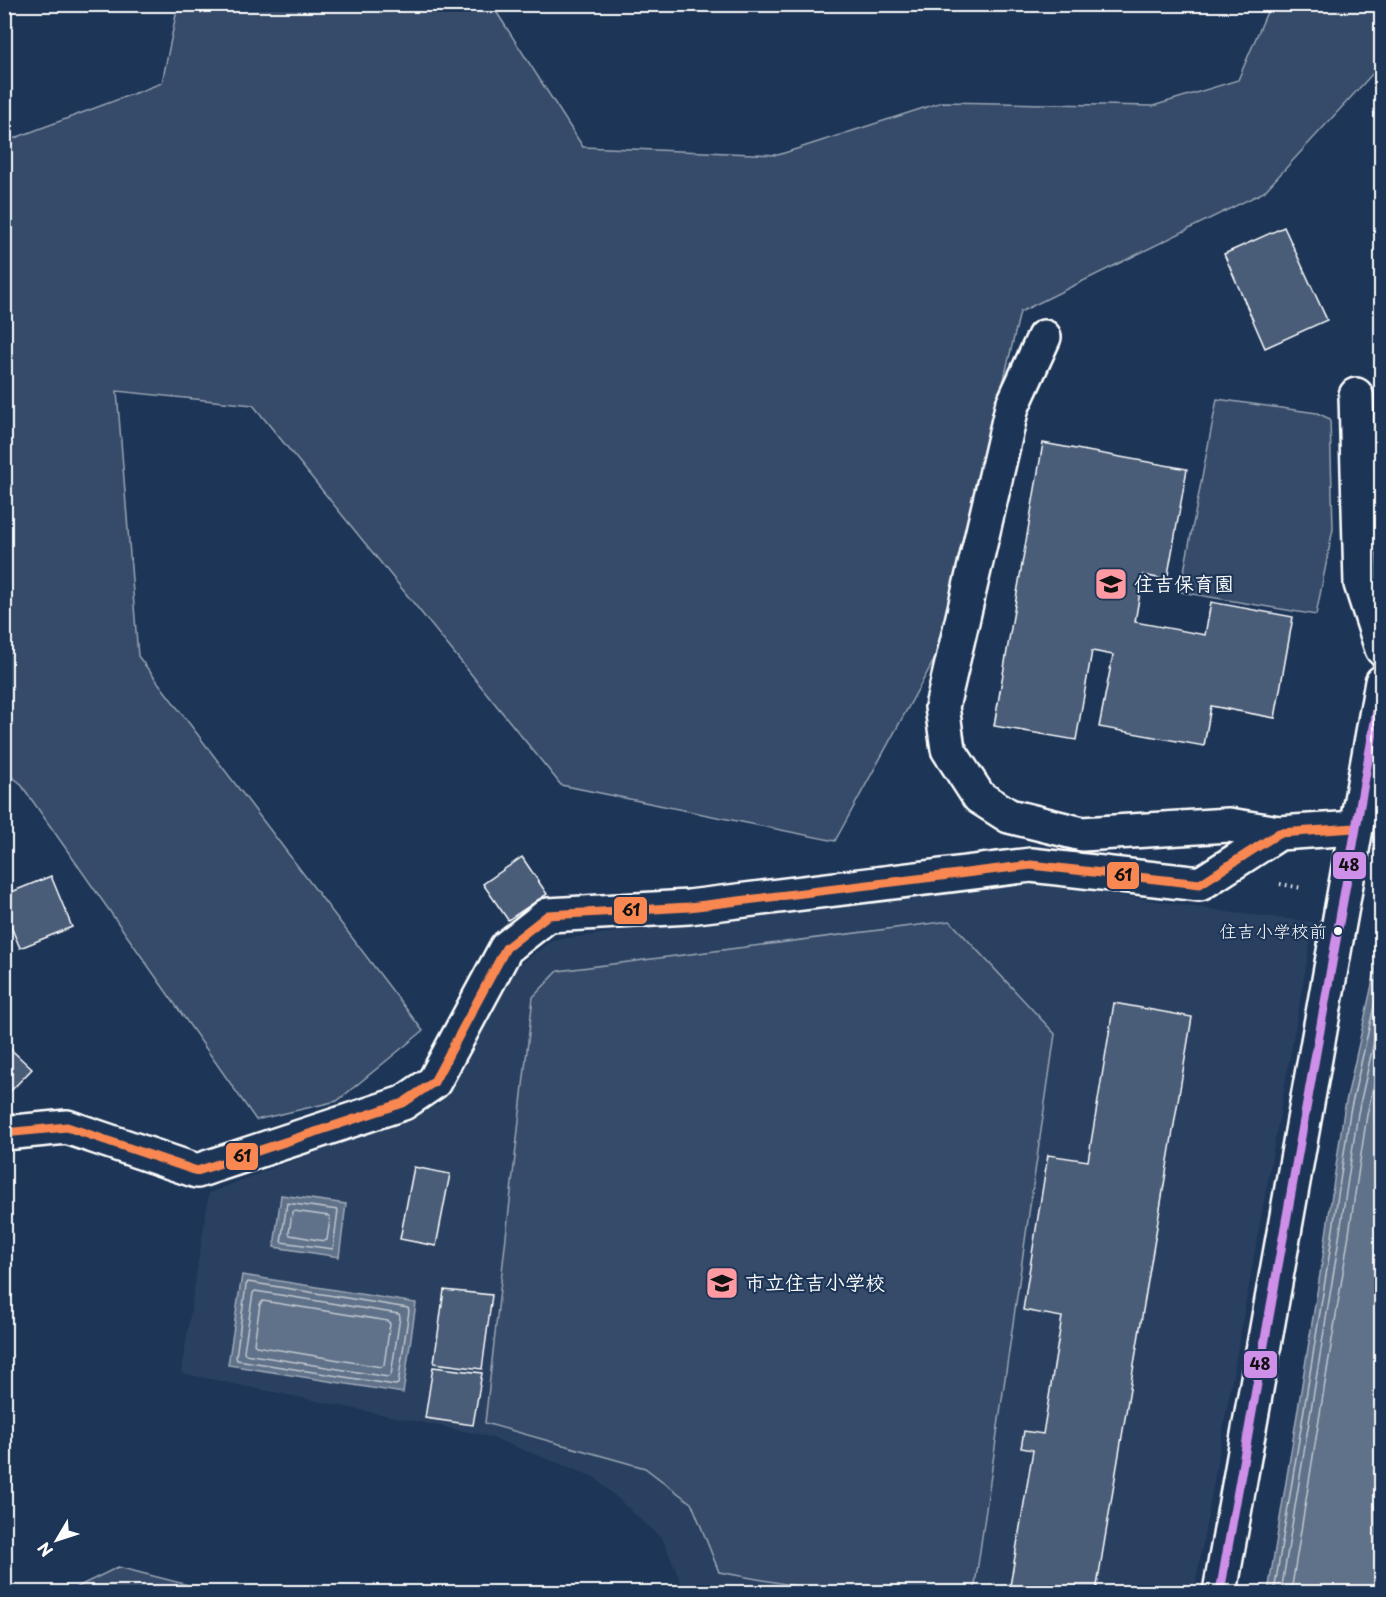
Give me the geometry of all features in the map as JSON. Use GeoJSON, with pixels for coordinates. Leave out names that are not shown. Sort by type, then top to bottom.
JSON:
{"type":"FeatureCollection","features":[{"type":"Feature","properties":{"kind":"street"},"geometry":{"type":"LineString","coordinates":[[1044,337],[1012,407],[1006,430],[942,707],[948,749],[979,796],[1010,816],[1082,834],[1229,825],[1279,833],[1355,828]]}},
{"type":"Feature","properties":{"kind":"street"},"geometry":{"type":"LineString","coordinates":[[1356,395],[1361,584],[1382,649]]}},
{"type":"Feature","properties":{"kind":"street"},"geometry":{"type":"LineString","coordinates":[[1220,1593],[1382,682]]}},
{"type":"Feature","properties":{"kind":"street"},"geometry":{"type":"LineString","coordinates":[[4,1133],[67,1127],[197,1171],[403,1103],[434,1082],[506,948],[548,915],[689,907],[1031,865],[1200,884],[1279,833]]}},
{"type":"Feature","properties":{"kind":"shaded area"},"geometry":{"type":"Polygon","coordinates":[[[178,5],[492,5],[583,147],[778,155],[942,102],[1153,106],[1238,80],[1270,5],[1381,5],[1381,29],[1376,70],[1264,192],[1020,312],[939,651],[835,841],[561,785],[253,405],[117,391],[138,656],[423,1031],[337,1101],[256,1120],[20,783],[5,771],[4,142],[162,83],[178,5]]]}},
{"type":"Feature","properties":{"kind":"shaded area"},"geometry":{"type":"Polygon","coordinates":[[[1217,399],[1317,413],[1330,419],[1333,529],[1316,615],[1180,592],[1217,399]]]}},
{"type":"Feature","properties":{"kind":"shaded area","name":"市立住吉小学校"},"geometry":{"type":"Polygon","coordinates":[[[1025,881],[1234,913],[1314,922],[1194,1592],[685,1592],[663,1540],[594,1477],[487,1436],[181,1373],[209,1193],[439,1104],[519,965],[553,940],[1025,881]]]}},
{"type":"Feature","properties":{"kind":"shaded area"},"geometry":{"type":"Polygon","coordinates":[[[950,921],[1055,1034],[974,1592],[829,1592],[719,1572],[692,1504],[645,1468],[485,1423],[533,997],[558,971],[950,921]]]}},
{"type":"Feature","properties":{"kind":"shaded area"},"geometry":{"type":"Polygon","coordinates":[[[118,1567],[208,1590],[208,1592],[67,1592],[118,1567]]]}},
{"type":"Feature","properties":{"kind":"water"},"geometry":{"type":"Polygon","coordinates":[[[1381,944],[1381,1592],[1268,1592],[1323,1256],[1344,1111],[1381,944]]]}},
{"type":"Feature","properties":{"kind":"water"},"geometry":{"type":"Polygon","coordinates":[[[281,1195],[346,1204],[339,1257],[274,1247],[281,1195]]]}},
{"type":"Feature","properties":{"kind":"water"},"geometry":{"type":"Polygon","coordinates":[[[242,1275],[416,1303],[403,1393],[228,1365],[242,1275]]]}},
{"type":"Feature","properties":{"kind":"building"},"geometry":{"type":"Polygon","coordinates":[[[1284,227],[1327,320],[1265,348],[1224,254],[1284,227]]]}},
{"type":"Feature","properties":{"kind":"building"},"geometry":{"type":"Polygon","coordinates":[[[1043,443],[1187,469],[1167,580],[1143,575],[1135,622],[1205,635],[1211,602],[1293,617],[1275,718],[1211,706],[1204,746],[1099,727],[1113,655],[1092,651],[1076,740],[994,726],[1043,443]]]}},
{"type":"Feature","properties":{"kind":"building"},"geometry":{"type":"Polygon","coordinates":[[[522,857],[547,894],[508,920],[483,884],[522,857]]]}},
{"type":"Feature","properties":{"kind":"building"},"geometry":{"type":"Polygon","coordinates":[[[51,876],[72,927],[20,948],[4,910],[4,895],[51,876]]]}},
{"type":"Feature","properties":{"kind":"building"},"geometry":{"type":"Polygon","coordinates":[[[1114,1003],[1192,1017],[1096,1592],[1009,1592],[1033,1450],[1021,1448],[1024,1431],[1043,1434],[1062,1317],[1023,1310],[1048,1155],[1088,1161],[1114,1003]]]}},
{"type":"Feature","properties":{"kind":"building"},"geometry":{"type":"Polygon","coordinates":[[[4,1043],[32,1069],[4,1098],[4,1043]]]}},
{"type":"Feature","properties":{"kind":"building"},"geometry":{"type":"Polygon","coordinates":[[[414,1167],[450,1174],[436,1246],[400,1239],[414,1167]]]}},
{"type":"Feature","properties":{"kind":"building"},"geometry":{"type":"Polygon","coordinates":[[[444,1290],[492,1295],[482,1369],[434,1363],[444,1290]]]}},
{"type":"Feature","properties":{"kind":"building"},"geometry":{"type":"Polygon","coordinates":[[[433,1367],[482,1373],[473,1425],[425,1418],[433,1367]]]}},
{"type":"Feature","properties":{"kind":"transit line","name":"48"},"geometry":{"type":"LineString","coordinates":[[1220,1592],[1382,682]]}},
{"type":"Feature","properties":{"kind":"transit line","name":"61"},"geometry":{"type":"LineString","coordinates":[[4,1133],[67,1127],[197,1171],[403,1103],[434,1082],[506,948],[548,915],[689,907],[1031,865],[1200,884],[1279,833],[1355,828]]}},
{"type":"Feature","properties":{"kind":"place","name":"住吉保育園"},"geometry":{"type":"Point","coordinates":[1111,584]}},
{"type":"Feature","properties":{"kind":"place","name":"住吉小学校前"},"geometry":{"type":"Point","coordinates":[1338,931]}},
{"type":"Feature","properties":{"kind":"place","name":"市立住吉小学校"},"geometry":{"type":"Point","coordinates":[722,1283]}}]}
